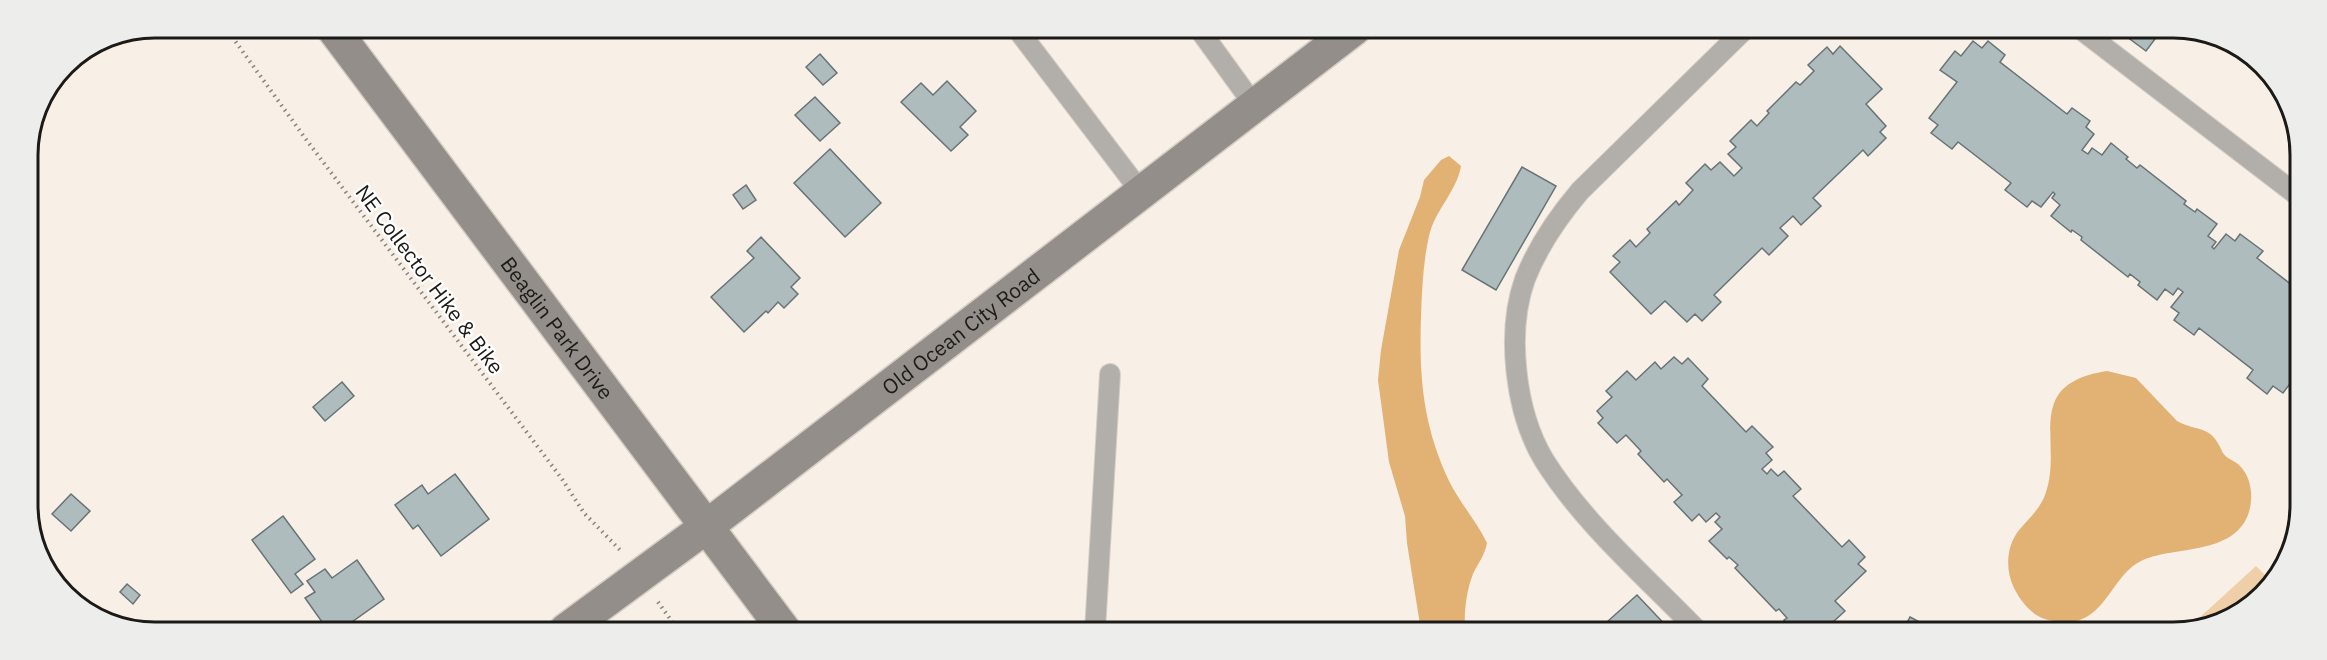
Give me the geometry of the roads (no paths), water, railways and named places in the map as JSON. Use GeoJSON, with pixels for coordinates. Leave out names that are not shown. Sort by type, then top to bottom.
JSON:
{"type":"FeatureCollection","features":[{"type":"Feature","properties":{"kind":"main road","name":"Beaglin Park Drive"},"geometry":{"type":"LineString","coordinates":[[340,38],[778,622]]}},
{"type":"Feature","properties":{"kind":"main road","name":"Old Ocean City Road"},"geometry":{"type":"LineString","coordinates":[[577,622],[706,527],[1343,38]]}},
{"type":"Feature","properties":{"kind":"lane"},"geometry":{"type":"LineString","coordinates":[[1024,38],[1141,192]]}},
{"type":"Feature","properties":{"kind":"lane"},"geometry":{"type":"LineString","coordinates":[[1206,38],[1254,105]]}},
{"type":"Feature","properties":{"kind":"lane"},"geometry":{"type":"LineString","coordinates":[[1689,622],[1571,499],[1543,458],[1523,410],[1515,356],[1516,333],[1525,281],[1535,258],[1563,211],[1580,191],[1736,38]]}},
{"type":"Feature","properties":{"kind":"lane"},"geometry":{"type":"LineString","coordinates":[[2092,38],[2290,190]]}},
{"type":"Feature","properties":{"kind":"lane"},"geometry":{"type":"LineString","coordinates":[[1096,622],[1110,374]]}}]}
